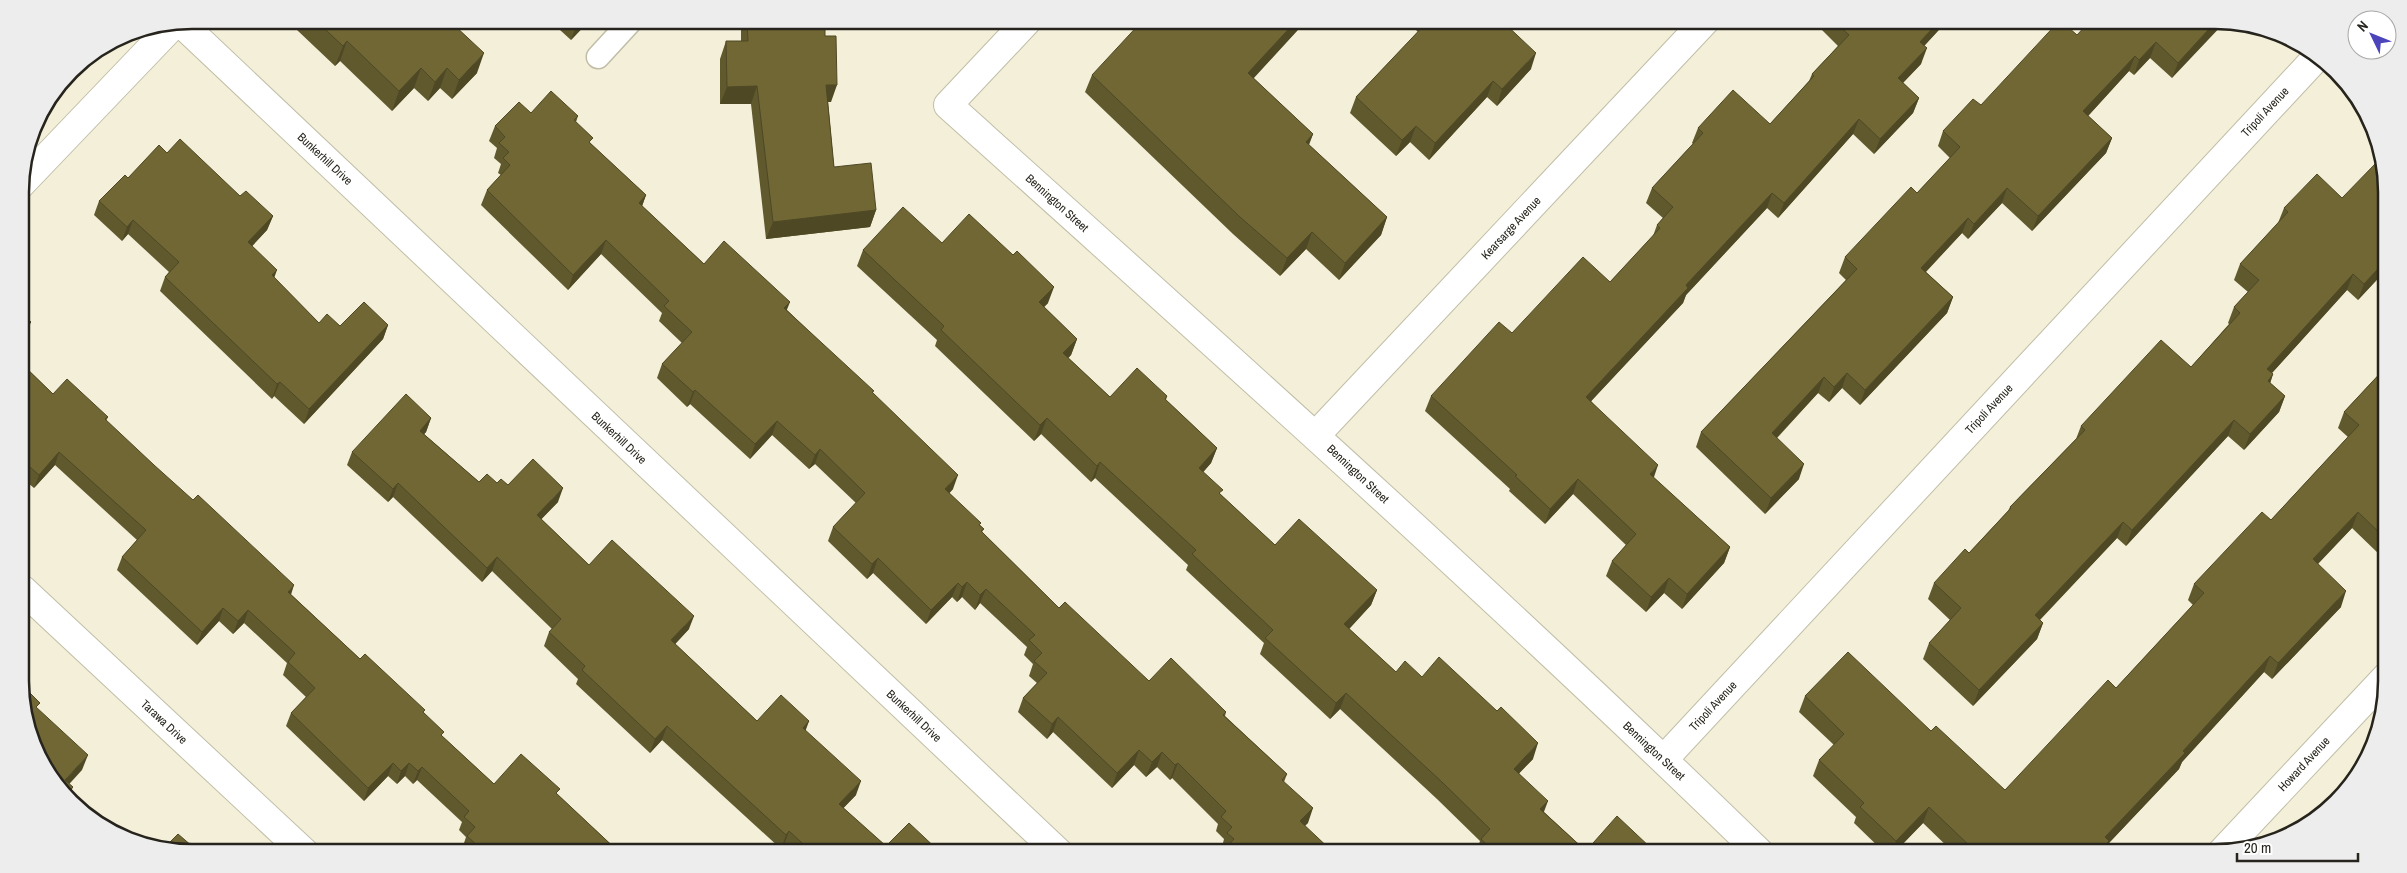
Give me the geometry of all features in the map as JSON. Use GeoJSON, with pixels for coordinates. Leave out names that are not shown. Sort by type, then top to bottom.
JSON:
{"type":"FeatureCollection","features":[{"type":"Feature","properties":{"kind":"street","name":"Bunkerhill Drive"},"geometry":{"type":"LineString","coordinates":[[188,29],[1049,844]]}},
{"type":"Feature","properties":{"kind":"street","name":"Bennington Street"},"geometry":{"type":"LineString","coordinates":[[1020,29],[948,105],[1316,435],[1664,759],[1751,844]]}},
{"type":"Feature","properties":{"kind":"street","name":"Kearsarge Avenue"},"geometry":{"type":"LineString","coordinates":[[1316,435],[1698,29]]}},
{"type":"Feature","properties":{"kind":"street"},"geometry":{"type":"LineString","coordinates":[[30,175],[168,31]]}},
{"type":"Feature","properties":{"kind":"street","name":"Tripoli Avenue"},"geometry":{"type":"LineString","coordinates":[[1664,759],[2313,61]]}},
{"type":"Feature","properties":{"kind":"street","name":"Tarawa Drive"},"geometry":{"type":"LineString","coordinates":[[29,596],[295,844]]}},
{"type":"Feature","properties":{"kind":"street","name":"Howard Avenue"},"geometry":{"type":"LineString","coordinates":[[2230,843],[2378,686]]}},
{"type":"Feature","properties":{"kind":"lane"},"geometry":{"type":"LineString","coordinates":[[598,57],[624,29]]}},
{"type":"Feature","properties":{"kind":"building"},"geometry":{"type":"Polygon","coordinates":[[[325,29],[458,29],[484,53],[459,80],[447,68],[435,82],[421,68],[399,91],[347,41],[343,46],[325,29]]]}},
{"type":"Feature","properties":{"kind":"building"},"geometry":{"type":"Polygon","coordinates":[[[747,29],[825,29],[825,36],[836,36],[837,85],[826,85],[834,167],[871,163],[876,210],[773,222],[757,86],[727,87],[726,41],[748,41],[747,29]]]}},
{"type":"Feature","properties":{"kind":"building"},"geometry":{"type":"Polygon","coordinates":[[[1135,29],[1289,29],[1248,73],[1313,134],[1306,142],[1387,217],[1345,263],[1312,232],[1287,258],[1240,217],[1092,75],[1135,29]]]}},
{"type":"Feature","properties":{"kind":"building"},"geometry":{"type":"Polygon","coordinates":[[[1420,29],[1511,29],[1536,53],[1502,89],[1493,81],[1435,143],[1416,126],[1402,140],[1356,97],[1420,29]]]}},
{"type":"Feature","properties":{"kind":"building"},"geometry":{"type":"Polygon","coordinates":[[[1843,29],[1932,29],[1920,42],[1927,48],[1898,78],[1919,98],[1880,139],[1859,119],[1784,203],[1772,193],[1686,285],[1688,288],[1586,397],[1658,465],[1650,474],[1730,547],[1687,594],[1669,578],[1651,597],[1612,561],[1636,534],[1578,479],[1550,509],[1515,476],[1517,475],[1431,396],[1499,322],[1512,333],[1583,257],[1610,282],[1660,228],[1657,225],[1673,207],[1652,188],[1703,133],[1698,128],[1733,90],[1770,124],[1814,76],[1812,74],[1849,35],[1843,29]]]}},
{"type":"Feature","properties":{"kind":"building"},"geometry":{"type":"Polygon","coordinates":[[[2052,29],[2070,29],[2077,35],[2083,29],[2209,29],[2178,63],[2156,42],[2139,60],[2135,56],[2083,111],[2112,138],[2038,216],[2007,188],[1974,224],[1968,218],[1921,268],[1953,297],[1865,390],[1847,373],[1834,387],[1824,377],[1772,433],[1804,464],[1771,498],[1701,432],[1857,269],[1845,257],[1911,187],[1917,193],[1960,147],[1943,131],[1973,99],[1981,105],[2052,29]]]}},
{"type":"Feature","properties":{"kind":"building"},"geometry":{"type":"Polygon","coordinates":[[[551,91],[578,116],[574,120],[593,138],[589,142],[646,195],[639,203],[704,264],[724,241],[790,302],[784,308],[874,391],[872,392],[958,475],[945,489],[981,523],[979,525],[984,529],[981,531],[1059,608],[1065,602],[1149,681],[1171,658],[1226,712],[1223,715],[1287,774],[1282,780],[1313,808],[1300,821],[1324,844],[1229,844],[1234,839],[1227,833],[1232,827],[1221,817],[1226,811],[1178,763],[1175,765],[1162,752],[1152,762],[1139,750],[1117,773],[1058,717],[1052,724],[1023,698],[1047,673],[1034,661],[1042,653],[1029,640],[1035,635],[986,589],[980,595],[967,582],[962,587],[958,583],[931,610],[878,558],[872,564],[833,527],[865,493],[820,449],[815,455],[777,421],[755,444],[695,390],[693,392],[662,364],[692,332],[664,306],[669,301],[606,240],[573,275],[487,190],[510,165],[503,158],[509,152],[499,143],[505,137],[495,126],[519,102],[531,113],[551,91]]]}},
{"type":"Feature","properties":{"kind":"building"},"geometry":{"type":"Polygon","coordinates":[[[180,139],[240,196],[246,191],[273,216],[248,242],[277,270],[272,275],[319,323],[327,314],[340,326],[364,302],[388,325],[309,409],[280,382],[277,384],[165,277],[179,262],[133,220],[127,227],[99,201],[125,175],[128,178],[159,145],[167,153],[180,139]]]}},
{"type":"Feature","properties":{"kind":"building"},"geometry":{"type":"Polygon","coordinates":[[[2376,163],[2378,192],[2378,269],[2364,284],[2353,274],[2267,369],[2273,374],[2268,381],[2285,396],[2250,434],[2234,420],[2132,530],[2123,522],[2035,615],[2043,623],[1979,690],[1929,643],[1961,608],[1934,583],[1965,549],[1969,553],[2010,507],[2085,430],[2081,426],[2161,340],[2191,367],[2240,313],[2234,307],[2259,280],[2240,264],[2288,212],[2284,208],[2317,174],[2342,198],[2376,163]]]}},
{"type":"Feature","properties":{"kind":"building"},"geometry":{"type":"Polygon","coordinates":[[[903,207],[942,243],[969,214],[1013,255],[1017,251],[1054,287],[1039,302],[1077,339],[1063,353],[1110,397],[1137,368],[1167,396],[1165,399],[1217,448],[1199,468],[1223,490],[1219,493],[1275,545],[1299,519],[1377,590],[1344,624],[1396,672],[1405,661],[1422,677],[1439,657],[1497,711],[1501,707],[1538,743],[1514,769],[1548,801],[1540,809],[1578,844],[1486,844],[1481,839],[1490,829],[1443,783],[1346,693],[1336,703],[1265,638],[1273,630],[1192,554],[1196,550],[1100,462],[1097,466],[1047,418],[1040,425],[941,330],[944,326],[863,250],[903,207]]]}},
{"type":"Feature","properties":{"kind":"building"},"geometry":{"type":"Polygon","coordinates":[[[29,371],[53,394],[67,379],[108,417],[105,419],[193,500],[198,495],[294,585],[288,592],[360,659],[365,654],[425,710],[423,712],[444,732],[441,735],[494,784],[521,754],[560,789],[556,793],[610,844],[476,844],[467,836],[475,827],[464,817],[469,811],[422,767],[418,771],[409,763],[401,771],[393,763],[368,788],[291,713],[315,688],[288,662],[295,653],[248,610],[238,621],[223,608],[202,632],[122,557],[146,530],[59,452],[39,475],[29,466],[29,371]]]}},
{"type":"Feature","properties":{"kind":"building"},"geometry":{"type":"Polygon","coordinates":[[[2378,376],[2378,531],[2358,512],[2313,559],[2346,591],[2278,663],[2270,656],[2183,751],[2185,753],[2105,837],[2109,841],[2106,844],[1968,844],[1929,807],[1896,841],[1860,807],[1864,803],[1819,760],[1844,734],[1805,696],[1848,652],[1931,731],[1936,726],[2005,790],[2108,680],[2116,688],[2204,593],[2194,584],[2262,512],[2271,520],[2359,425],[2344,412],[2378,376]]]}},
{"type":"Feature","properties":{"kind":"building"},"geometry":{"type":"Polygon","coordinates":[[[406,394],[431,418],[420,431],[479,482],[487,474],[497,483],[501,479],[508,485],[533,459],[563,488],[537,515],[589,565],[612,540],[694,616],[671,640],[757,721],[781,695],[809,721],[803,728],[861,781],[839,804],[884,844],[803,844],[789,831],[786,835],[667,726],[655,739],[582,670],[585,666],[549,632],[561,619],[497,557],[487,568],[398,483],[393,489],[352,452],[406,394]]]}},
{"type":"Feature","properties":{"kind":"building"},"geometry":{"type":"Polygon","coordinates":[[[29,692],[40,703],[36,707],[88,755],[65,780],[73,787],[70,790],[56,772],[37,734],[29,692]]]}},
{"type":"Feature","properties":{"kind":"building"},"geometry":{"type":"Polygon","coordinates":[[[1617,816],[1647,844],[1592,844],[1617,816]]]}},
{"type":"Feature","properties":{"kind":"building"},"geometry":{"type":"Polygon","coordinates":[[[909,823],[931,844],[888,844],[909,823]]]}},
{"type":"Feature","properties":{"kind":"building"},"geometry":{"type":"Polygon","coordinates":[[[178,834],[189,844],[171,843],[169,843],[178,834]]]}}]}
